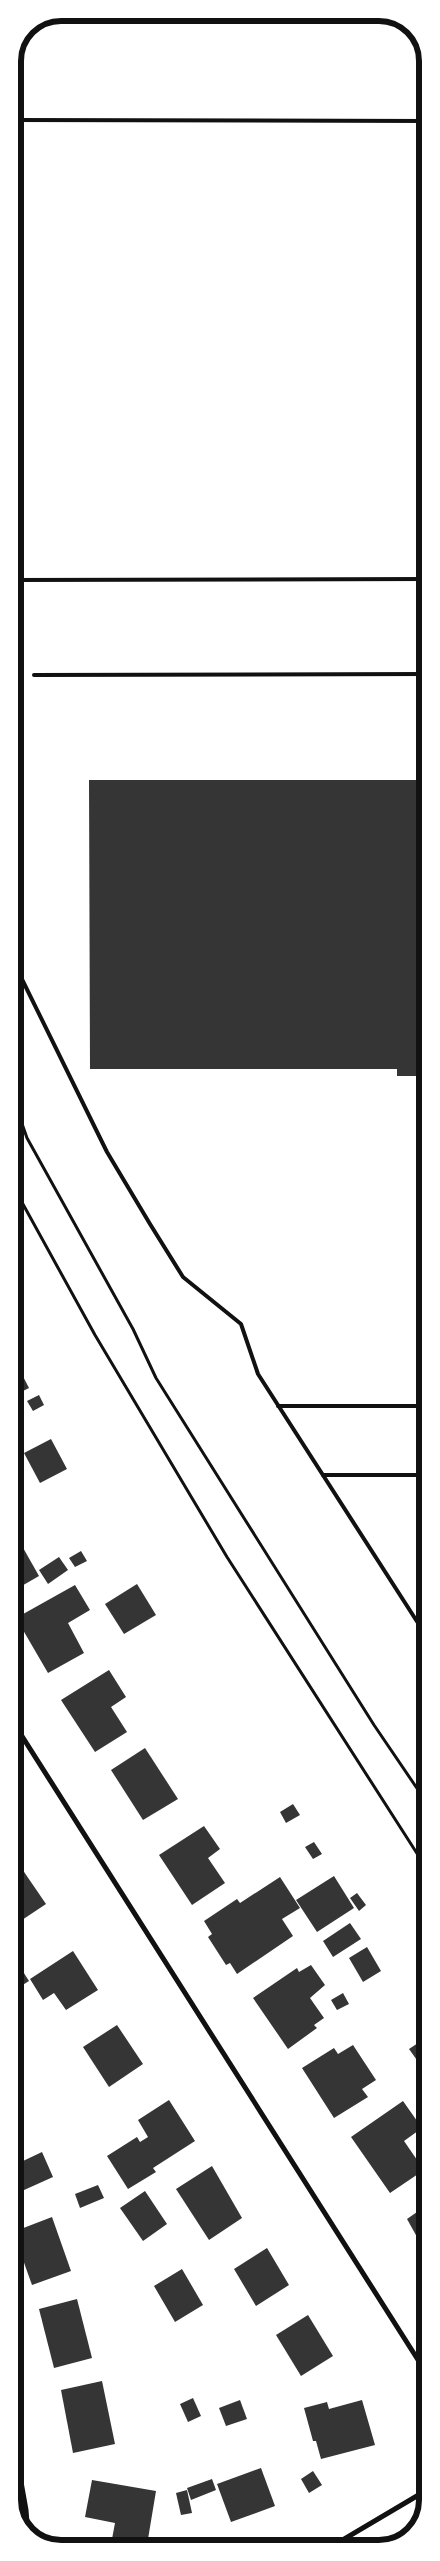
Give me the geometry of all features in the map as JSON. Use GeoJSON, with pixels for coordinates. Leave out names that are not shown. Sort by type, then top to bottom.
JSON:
{"type":"FeatureCollection","features":[{"type":"Feature","properties":{"kind":"street"},"geometry":{"type":"LineString","coordinates":[[22,1736],[419,2360]]}},
{"type":"Feature","properties":{"kind":"street"},"geometry":{"type":"LineString","coordinates":[[22,2487],[27,2520]]}},
{"type":"Feature","properties":{"kind":"street"},"geometry":{"type":"LineString","coordinates":[[344,2539],[419,2495]]}},
{"type":"Feature","properties":{"kind":"lane"},"geometry":{"type":"LineString","coordinates":[[21,120],[418,121]]}},
{"type":"Feature","properties":{"kind":"lane"},"geometry":{"type":"LineString","coordinates":[[21,580],[418,579]]}},
{"type":"Feature","properties":{"kind":"lane"},"geometry":{"type":"LineString","coordinates":[[34,675],[418,674]]}},
{"type":"Feature","properties":{"kind":"lane"},"geometry":{"type":"LineString","coordinates":[[21,978],[112,1160],[183,1277],[241,1324],[258,1374],[419,1624]]}},
{"type":"Feature","properties":{"kind":"lane"},"geometry":{"type":"LineString","coordinates":[[278,1406],[419,1406]]}},
{"type":"Feature","properties":{"kind":"lane"},"geometry":{"type":"LineString","coordinates":[[323,1475],[419,1475]]}},
{"type":"Feature","properties":{"kind":"path"},"geometry":{"type":"LineString","coordinates":[[21,1120],[28,1138],[133,1328],[156,1378],[369,1717],[419,1792]]}},
{"type":"Feature","properties":{"kind":"path"},"geometry":{"type":"LineString","coordinates":[[21,1201],[95,1335],[227,1557],[419,1856]]}},
{"type":"Feature","properties":{"kind":"building"},"geometry":{"type":"Polygon","coordinates":[[[89,780],[418,780],[418,1076],[397,1076],[397,1069],[90,1069],[89,780]]]}},
{"type":"Feature","properties":{"kind":"building"},"geometry":{"type":"Polygon","coordinates":[[[22,1374],[29,1388],[22,1392],[22,1374]]]}},
{"type":"Feature","properties":{"kind":"building"},"geometry":{"type":"Polygon","coordinates":[[[39,1395],[44,1405],[33,1411],[27,1401],[39,1395]]]}},
{"type":"Feature","properties":{"kind":"building"},"geometry":{"type":"Polygon","coordinates":[[[51,1439],[67,1469],[40,1483],[24,1453],[51,1439]]]}},
{"type":"Feature","properties":{"kind":"building"},"geometry":{"type":"Polygon","coordinates":[[[22,1545],[39,1576],[22,1586],[22,1545]]]}},
{"type":"Feature","properties":{"kind":"building"},"geometry":{"type":"Polygon","coordinates":[[[81,1551],[87,1561],[75,1567],[69,1558],[81,1551]]]}},
{"type":"Feature","properties":{"kind":"building"},"geometry":{"type":"Polygon","coordinates":[[[59,1557],[68,1570],[48,1584],[39,1570],[59,1557]]]}},
{"type":"Feature","properties":{"kind":"building"},"geometry":{"type":"Polygon","coordinates":[[[137,1584],[156,1615],[124,1634],[105,1604],[137,1584]]]}},
{"type":"Feature","properties":{"kind":"building"},"geometry":{"type":"Polygon","coordinates":[[[75,1585],[90,1610],[68,1623],[84,1653],[48,1673],[22,1628],[22,1615],[75,1585]]]}},
{"type":"Feature","properties":{"kind":"building"},"geometry":{"type":"Polygon","coordinates":[[[109,1670],[126,1697],[111,1707],[127,1732],[95,1752],[61,1700],[109,1670]]]}},
{"type":"Feature","properties":{"kind":"building"},"geometry":{"type":"Polygon","coordinates":[[[145,1748],[178,1799],[143,1820],[111,1770],[145,1748]]]}},
{"type":"Feature","properties":{"kind":"building"},"geometry":{"type":"Polygon","coordinates":[[[293,1804],[300,1815],[286,1823],[280,1812],[293,1804]]]}},
{"type":"Feature","properties":{"kind":"building"},"geometry":{"type":"Polygon","coordinates":[[[204,1826],[220,1849],[208,1858],[225,1883],[192,1905],[159,1855],[204,1826]]]}},
{"type":"Feature","properties":{"kind":"building"},"geometry":{"type":"Polygon","coordinates":[[[314,1842],[322,1854],[313,1859],[305,1847],[314,1842]]]}},
{"type":"Feature","properties":{"kind":"building"},"geometry":{"type":"Polygon","coordinates":[[[22,1869],[46,1904],[22,1920],[22,1869]]]}},
{"type":"Feature","properties":{"kind":"building"},"geometry":{"type":"Polygon","coordinates":[[[334,1876],[354,1908],[317,1932],[296,1900],[334,1876]]]}},
{"type":"Feature","properties":{"kind":"building"},"geometry":{"type":"Polygon","coordinates":[[[280,1877],[300,1908],[282,1919],[293,1936],[237,1974],[230,1963],[226,1965],[208,1937],[212,1934],[204,1921],[237,1899],[240,1903],[280,1877]]]}},
{"type":"Feature","properties":{"kind":"building"},"geometry":{"type":"Polygon","coordinates":[[[357,1893],[366,1905],[359,1911],[350,1898],[357,1893]]]}},
{"type":"Feature","properties":{"kind":"building"},"geometry":{"type":"Polygon","coordinates":[[[350,1923],[361,1939],[333,1957],[323,1941],[350,1923]]]}},
{"type":"Feature","properties":{"kind":"building"},"geometry":{"type":"Polygon","coordinates":[[[367,1947],[381,1971],[363,1982],[349,1958],[367,1947]]]}},
{"type":"Feature","properties":{"kind":"building"},"geometry":{"type":"Polygon","coordinates":[[[73,1951],[98,1990],[66,2010],[54,1993],[43,2000],[30,1979],[73,1951]]]}},
{"type":"Feature","properties":{"kind":"building"},"geometry":{"type":"Polygon","coordinates":[[[311,1965],[325,1985],[310,1998],[324,2018],[314,2025],[317,2028],[288,2049],[253,1998],[297,1968],[299,1972],[311,1965]]]}},
{"type":"Feature","properties":{"kind":"building"},"geometry":{"type":"Polygon","coordinates":[[[22,1970],[29,1981],[22,1986],[22,1970]]]}},
{"type":"Feature","properties":{"kind":"building"},"geometry":{"type":"Polygon","coordinates":[[[343,1993],[349,2004],[337,2010],[331,2000],[343,1993]]]}},
{"type":"Feature","properties":{"kind":"building"},"geometry":{"type":"Polygon","coordinates":[[[117,2025],[143,2064],[109,2087],[83,2047],[117,2025]]]}},
{"type":"Feature","properties":{"kind":"building"},"geometry":{"type":"Polygon","coordinates":[[[419,2042],[419,2063],[409,2049],[419,2042]]]}},
{"type":"Feature","properties":{"kind":"building"},"geometry":{"type":"Polygon","coordinates":[[[353,2045],[376,2080],[362,2089],[368,2097],[334,2118],[302,2068],[334,2048],[338,2054],[353,2045]]]}},
{"type":"Feature","properties":{"kind":"building"},"geometry":{"type":"Polygon","coordinates":[[[169,2100],[195,2141],[153,2168],[156,2172],[128,2189],[107,2156],[137,2137],[140,2142],[148,2137],[138,2120],[169,2100]]]}},
{"type":"Feature","properties":{"kind":"building"},"geometry":{"type":"Polygon","coordinates":[[[403,2101],[419,2124],[419,2130],[404,2141],[419,2163],[419,2173],[390,2193],[351,2137],[403,2101]]]}},
{"type":"Feature","properties":{"kind":"building"},"geometry":{"type":"Polygon","coordinates":[[[42,2152],[53,2177],[22,2191],[22,2158],[23,2161],[42,2152]]]}},
{"type":"Feature","properties":{"kind":"building"},"geometry":{"type":"Polygon","coordinates":[[[212,2166],[242,2218],[209,2240],[176,2189],[212,2166]]]}},
{"type":"Feature","properties":{"kind":"building"},"geometry":{"type":"Polygon","coordinates":[[[98,2185],[104,2198],[80,2208],[75,2194],[98,2185]]]}},
{"type":"Feature","properties":{"kind":"building"},"geometry":{"type":"Polygon","coordinates":[[[145,2191],[167,2224],[143,2241],[120,2208],[145,2191]]]}},
{"type":"Feature","properties":{"kind":"building"},"geometry":{"type":"Polygon","coordinates":[[[419,2211],[419,2240],[407,2219],[419,2211]]]}},
{"type":"Feature","properties":{"kind":"building"},"geometry":{"type":"Polygon","coordinates":[[[52,2217],[71,2271],[32,2285],[22,2257],[22,2229],[52,2217]]]}},
{"type":"Feature","properties":{"kind":"building"},"geometry":{"type":"Polygon","coordinates":[[[267,2248],[289,2285],[256,2306],[234,2269],[267,2248]]]}},
{"type":"Feature","properties":{"kind":"building"},"geometry":{"type":"Polygon","coordinates":[[[182,2269],[203,2305],[175,2322],[154,2286],[182,2269]]]}},
{"type":"Feature","properties":{"kind":"building"},"geometry":{"type":"Polygon","coordinates":[[[77,2299],[92,2358],[54,2368],[39,2309],[77,2299]]]}},
{"type":"Feature","properties":{"kind":"building"},"geometry":{"type":"Polygon","coordinates":[[[308,2315],[333,2356],[301,2376],[276,2335],[308,2315]]]}},
{"type":"Feature","properties":{"kind":"building"},"geometry":{"type":"Polygon","coordinates":[[[102,2381],[115,2444],[73,2453],[61,2390],[102,2381]]]}},
{"type":"Feature","properties":{"kind":"building"},"geometry":{"type":"Polygon","coordinates":[[[193,2398],[201,2416],[188,2422],[180,2404],[193,2398]]]}},
{"type":"Feature","properties":{"kind":"building"},"geometry":{"type":"Polygon","coordinates":[[[240,2400],[247,2419],[226,2426],[219,2408],[240,2400]]]}},
{"type":"Feature","properties":{"kind":"building"},"geometry":{"type":"Polygon","coordinates":[[[362,2400],[375,2445],[321,2459],[316,2441],[313,2441],[304,2408],[327,2402],[329,2409],[362,2400]]]}},
{"type":"Feature","properties":{"kind":"building"},"geometry":{"type":"Polygon","coordinates":[[[261,2468],[275,2506],[231,2522],[217,2484],[261,2468]]]}},
{"type":"Feature","properties":{"kind":"building"},"geometry":{"type":"Polygon","coordinates":[[[313,2471],[322,2485],[309,2493],[301,2479],[313,2471]]]}},
{"type":"Feature","properties":{"kind":"building"},"geometry":{"type":"Polygon","coordinates":[[[212,2479],[216,2490],[191,2500],[187,2488],[212,2479]]]}},
{"type":"Feature","properties":{"kind":"building"},"geometry":{"type":"Polygon","coordinates":[[[92,2480],[156,2491],[148,2540],[112,2539],[115,2523],[85,2517],[92,2480]]]}},
{"type":"Feature","properties":{"kind":"building"},"geometry":{"type":"Polygon","coordinates":[[[187,2490],[192,2513],[181,2515],[176,2493],[187,2490]]]}}]}
